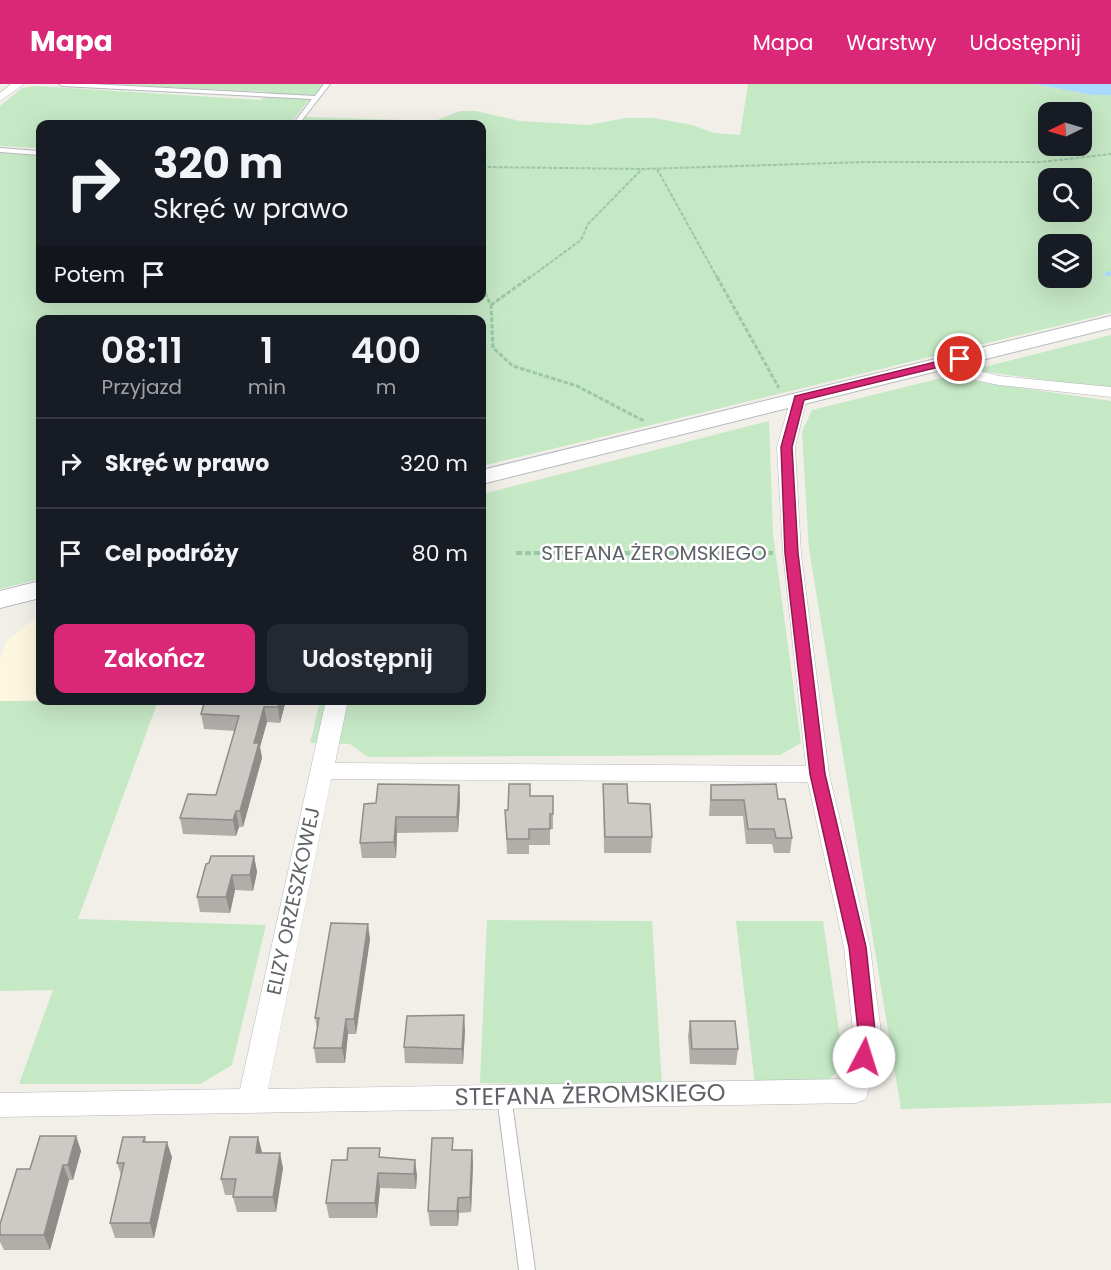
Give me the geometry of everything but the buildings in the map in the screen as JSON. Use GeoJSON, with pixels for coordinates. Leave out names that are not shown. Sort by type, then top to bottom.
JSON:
{"type":"FeatureCollection","features":[{"type":"Feature","properties":{"kind":"street"},"geometry":{"type":"LineString","coordinates":[[0,98],[18,84]]}},
{"type":"Feature","properties":{"kind":"street"},"geometry":{"type":"LineString","coordinates":[[486,476],[660,432],[789,393],[937,364],[1111,322]]}},
{"type":"Feature","properties":{"kind":"street"},"geometry":{"type":"LineString","coordinates":[[937,364],[951,371],[978,376],[1111,392]]}},
{"type":"Feature","properties":{"kind":"street","name":"STEFANA ŻEROMSKIEGO"},"geometry":{"type":"LineString","coordinates":[[0,1105],[856,1091],[868,1040],[857,947],[818,774],[792,553],[786,447],[789,393]]}},
{"type":"Feature","properties":{"kind":"street"},"geometry":{"type":"LineString","coordinates":[[0,600],[36,591]]}},
{"type":"Feature","properties":{"kind":"street","name":"ELIZY ORZESZKOWEJ"},"geometry":{"type":"LineString","coordinates":[[250,1102],[336,705]]}},
{"type":"Feature","properties":{"kind":"street"},"geometry":{"type":"LineString","coordinates":[[321,771],[818,774]]}},
{"type":"Feature","properties":{"kind":"lane"},"geometry":{"type":"LineString","coordinates":[[62,84],[316,98]]}},
{"type":"Feature","properties":{"kind":"lane"},"geometry":{"type":"LineString","coordinates":[[299,120],[327,84]]}},
{"type":"Feature","properties":{"kind":"lane"},"geometry":{"type":"LineString","coordinates":[[0,150],[36,153]]}},
{"type":"Feature","properties":{"kind":"lane"},"geometry":{"type":"LineString","coordinates":[[504,1095],[527,1270]]}},
{"type":"Feature","properties":{"kind":"path"},"geometry":{"type":"LineString","coordinates":[[486,167],[657,169],[865,162],[1041,162],[1111,154]]}},
{"type":"Feature","properties":{"kind":"path"},"geometry":{"type":"LineString","coordinates":[[491,305],[581,240],[588,224],[642,169]]}},
{"type":"Feature","properties":{"kind":"path"},"geometry":{"type":"LineString","coordinates":[[657,169],[789,393]]}},
{"type":"Feature","properties":{"kind":"path"},"geometry":{"type":"LineString","coordinates":[[486,295],[491,305],[493,348],[513,366],[577,386],[635,416],[660,432]]}},
{"type":"Feature","properties":{"kind":"path","name":"STEFANA ŻEROMSKIEGO"},"geometry":{"type":"LineString","coordinates":[[516,553],[792,553]]}},
{"type":"Feature","properties":{"kind":"shaded area"},"geometry":{"type":"Polygon","coordinates":[[[36,616],[36,700],[0,701],[0,659],[6,642],[36,616]]]}},
{"type":"Feature","properties":{"kind":"green space"},"geometry":{"type":"Polygon","coordinates":[[[107,84],[323,84],[313,97],[266,95],[268,92],[107,84]]]}},
{"type":"Feature","properties":{"kind":"green space"},"geometry":{"type":"Polygon","coordinates":[[[748,84],[1034,84],[1093,95],[1111,95],[1111,313],[486,465],[486,315],[36,315],[36,580],[0,589],[0,153],[36,155],[36,303],[486,303],[486,120],[438,120],[460,111],[476,111],[520,121],[588,125],[626,118],[653,118],[692,125],[714,133],[740,135],[748,84]]]}},
{"type":"Feature","properties":{"kind":"green space"},"geometry":{"type":"Polygon","coordinates":[[[36,86],[261,100],[264,97],[310,99],[293,120],[36,120],[36,148],[0,146],[0,106],[22,88],[36,86]]]}},
{"type":"Feature","properties":{"kind":"green space"},"geometry":{"type":"Polygon","coordinates":[[[306,117],[403,120],[303,120],[306,117]]]}},
{"type":"Feature","properties":{"kind":"green space"},"geometry":{"type":"Polygon","coordinates":[[[1111,335],[1111,389],[972,370],[1111,335]]]}},
{"type":"Feature","properties":{"kind":"green space"},"geometry":{"type":"Polygon","coordinates":[[[946,377],[1111,401],[1111,1103],[901,1109],[809,549],[802,432],[812,410],[946,377]]]}},
{"type":"Feature","properties":{"kind":"green space"},"geometry":{"type":"Polygon","coordinates":[[[769,421],[773,534],[801,743],[780,755],[368,757],[350,744],[310,743],[319,705],[486,705],[486,493],[769,421]]]}},
{"type":"Feature","properties":{"kind":"green space"},"geometry":{"type":"Polygon","coordinates":[[[0,701],[36,701],[36,705],[157,705],[78,919],[266,925],[232,1065],[200,1084],[19,1084],[53,990],[0,991],[0,701]]]}},
{"type":"Feature","properties":{"kind":"green space"},"geometry":{"type":"Polygon","coordinates":[[[487,920],[652,921],[662,1086],[480,1083],[487,920]]]}},
{"type":"Feature","properties":{"kind":"green space"},"geometry":{"type":"Polygon","coordinates":[[[736,921],[823,921],[844,1065],[823,1085],[755,1085],[736,921]]]}},
{"type":"Feature","properties":{"kind":"water"},"geometry":{"type":"Polygon","coordinates":[[[1034,84],[1111,84],[1111,95],[1093,95],[1034,84]]]}},
{"type":"Feature","properties":{"kind":"waterway"},"geometry":{"type":"LineString","coordinates":[[1107,274],[1111,273]]}},
{"type":"Feature","properties":{"kind":"route"},"geometry":{"type":"LineString","coordinates":[[864,1057],[868,1040],[857,947],[818,774],[792,553],[786,447],[799,398],[960,359]]}}]}
